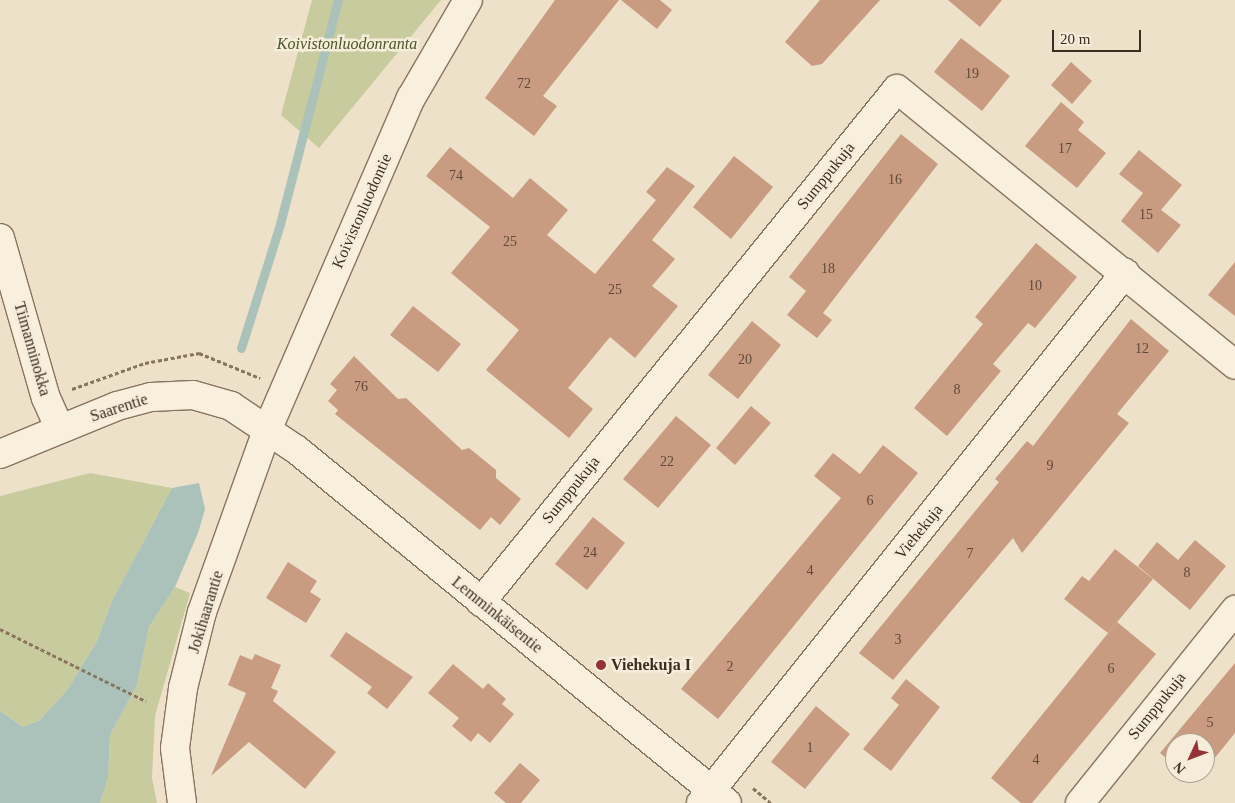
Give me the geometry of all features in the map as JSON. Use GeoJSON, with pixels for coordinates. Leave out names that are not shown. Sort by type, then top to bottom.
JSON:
{"type":"FeatureCollection","features":[{"type":"Feature","properties":{"kind":"street","name":"Koivistonluodontie"},"geometry":{"type":"LineString","coordinates":[[268,428],[411,98],[468,0]]}},
{"type":"Feature","properties":{"kind":"street","name":"Sumppukuja"},"geometry":{"type":"LineString","coordinates":[[481,602],[897,88],[1235,365]]}},
{"type":"Feature","properties":{"kind":"street","name":"Tiimanninokka"},"geometry":{"type":"LineString","coordinates":[[0,238],[46,398],[60,429]]}},
{"type":"Feature","properties":{"kind":"street","name":"Viehekuja"},"geometry":{"type":"LineString","coordinates":[[713,799],[1125,273]]}},
{"type":"Feature","properties":{"kind":"street","name":"Saarentie"},"geometry":{"type":"LineString","coordinates":[[0,454],[60,429],[151,397],[193,395],[231,406],[268,428]]}},
{"type":"Feature","properties":{"kind":"street","name":"Lemminkäisentie"},"geometry":{"type":"LineString","coordinates":[[268,428],[481,602],[713,799]]}},
{"type":"Feature","properties":{"kind":"street","name":"Jokihaarantie"},"geometry":{"type":"LineString","coordinates":[[182,803],[175,748],[183,688],[202,612],[268,428]]}},
{"type":"Feature","properties":{"kind":"street","name":"Sumppukuja"},"geometry":{"type":"LineString","coordinates":[[1080,803],[1235,610]]}},
{"type":"Feature","properties":{"kind":"path"},"geometry":{"type":"LineString","coordinates":[[0,629],[146,701]]}},
{"type":"Feature","properties":{"kind":"green space","name":"Koivistonluodonranta"},"geometry":{"type":"Polygon","coordinates":[[[312,0],[441,0],[319,148],[281,115],[312,0]]]}},
{"type":"Feature","properties":{"kind":"green space"},"geometry":{"type":"Polygon","coordinates":[[[90,473],[172,488],[112,601],[97,641],[68,689],[40,720],[23,727],[0,711],[0,496],[90,473]]]}},
{"type":"Feature","properties":{"kind":"green space"},"geometry":{"type":"Polygon","coordinates":[[[175,587],[190,593],[155,716],[152,778],[157,803],[100,803],[108,778],[110,735],[137,685],[149,627],[175,587]]]}},
{"type":"Feature","properties":{"kind":"water"},"geometry":{"type":"Polygon","coordinates":[[[199,483],[205,509],[198,533],[175,587],[149,627],[137,685],[110,735],[108,778],[100,803],[0,803],[0,711],[23,727],[40,720],[68,689],[97,641],[112,601],[172,488],[199,483]]]}},
{"type":"Feature","properties":{"kind":"building"},"geometry":{"type":"Polygon","coordinates":[[[555,0],[619,0],[543,96],[557,106],[534,136],[485,98],[555,0]]]}},
{"type":"Feature","properties":{"kind":"building"},"geometry":{"type":"Polygon","coordinates":[[[621,0],[660,0],[672,10],[657,29],[621,0]]]}},
{"type":"Feature","properties":{"kind":"building"},"geometry":{"type":"Polygon","coordinates":[[[820,0],[880,0],[822,64],[812,66],[785,42],[820,0]]]}},
{"type":"Feature","properties":{"kind":"building"},"geometry":{"type":"Polygon","coordinates":[[[948,0],[1002,0],[980,27],[948,0]]]}},
{"type":"Feature","properties":{"kind":"building"},"geometry":{"type":"Polygon","coordinates":[[[961,38],[1010,76],[982,111],[934,72],[961,38]]]}},
{"type":"Feature","properties":{"kind":"building"},"geometry":{"type":"Polygon","coordinates":[[[1071,62],[1092,81],[1072,104],[1051,85],[1071,62]]]}},
{"type":"Feature","properties":{"kind":"building"},"geometry":{"type":"Polygon","coordinates":[[[1061,102],[1084,122],[1078,130],[1106,153],[1077,188],[1025,146],[1061,102]]]}},
{"type":"Feature","properties":{"kind":"building"},"geometry":{"type":"Polygon","coordinates":[[[901,134],[938,164],[823,313],[832,320],[817,338],[787,315],[806,291],[789,277],[901,134]]]}},
{"type":"Feature","properties":{"kind":"building"},"geometry":{"type":"Polygon","coordinates":[[[450,147],[513,198],[530,178],[568,210],[547,235],[595,274],[656,200],[646,192],[667,167],[695,186],[652,240],[675,259],[652,286],[678,306],[635,358],[610,337],[568,388],[593,409],[569,438],[486,370],[519,330],[451,273],[490,227],[426,176],[450,147]]]}},
{"type":"Feature","properties":{"kind":"building"},"geometry":{"type":"Polygon","coordinates":[[[1139,150],[1182,185],[1161,210],[1181,225],[1158,253],[1121,221],[1143,193],[1119,174],[1139,150]]]}},
{"type":"Feature","properties":{"kind":"building"},"geometry":{"type":"Polygon","coordinates":[[[734,156],[773,187],[731,239],[693,207],[734,156]]]}},
{"type":"Feature","properties":{"kind":"building"},"geometry":{"type":"Polygon","coordinates":[[[1036,243],[1077,277],[1035,328],[1028,323],[993,364],[1001,371],[947,436],[914,408],[983,324],[975,317],[1036,243]]]}},
{"type":"Feature","properties":{"kind":"building"},"geometry":{"type":"Polygon","coordinates":[[[1235,262],[1235,316],[1208,295],[1235,262]]]}},
{"type":"Feature","properties":{"kind":"building"},"geometry":{"type":"Polygon","coordinates":[[[413,306],[461,344],[438,372],[390,335],[413,306]]]}},
{"type":"Feature","properties":{"kind":"building"},"geometry":{"type":"Polygon","coordinates":[[[1131,319],[1169,351],[1117,414],[1129,423],[1022,553],[1013,538],[893,680],[859,653],[999,482],[995,479],[1027,441],[1033,446],[1131,319]]]}},
{"type":"Feature","properties":{"kind":"building"},"geometry":{"type":"Polygon","coordinates":[[[752,321],[781,345],[738,399],[708,375],[752,321]]]}},
{"type":"Feature","properties":{"kind":"building"},"geometry":{"type":"Polygon","coordinates":[[[354,356],[398,399],[406,398],[462,450],[469,448],[496,470],[496,478],[521,499],[500,525],[491,517],[480,530],[335,414],[338,410],[328,401],[337,390],[330,384],[354,356]]]}},
{"type":"Feature","properties":{"kind":"building"},"geometry":{"type":"Polygon","coordinates":[[[751,406],[771,423],[735,465],[716,448],[751,406]]]}},
{"type":"Feature","properties":{"kind":"building"},"geometry":{"type":"Polygon","coordinates":[[[676,416],[711,445],[658,508],[623,479],[676,416]]]}},
{"type":"Feature","properties":{"kind":"building"},"geometry":{"type":"Polygon","coordinates":[[[883,445],[918,473],[718,719],[681,689],[841,498],[814,476],[833,453],[860,474],[883,445]]]}},
{"type":"Feature","properties":{"kind":"building"},"geometry":{"type":"Polygon","coordinates":[[[593,517],[625,543],[587,590],[555,564],[593,517]]]}},
{"type":"Feature","properties":{"kind":"building"},"geometry":{"type":"Polygon","coordinates":[[[1195,540],[1226,566],[1190,610],[1138,566],[1157,542],[1178,560],[1195,540]]]}},
{"type":"Feature","properties":{"kind":"building"},"geometry":{"type":"Polygon","coordinates":[[[1115,549],[1153,579],[1108,633],[1064,599],[1082,576],[1089,581],[1115,549]]]}},
{"type":"Feature","properties":{"kind":"building"},"geometry":{"type":"Polygon","coordinates":[[[288,562],[317,581],[310,592],[321,599],[306,623],[266,598],[288,562]]]}},
{"type":"Feature","properties":{"kind":"building"},"geometry":{"type":"Polygon","coordinates":[[[1117,622],[1156,654],[1032,803],[1021,803],[991,778],[1117,622]]]}},
{"type":"Feature","properties":{"kind":"building"},"geometry":{"type":"Polygon","coordinates":[[[346,632],[413,677],[387,709],[367,693],[372,687],[330,656],[346,632]]]}},
{"type":"Feature","properties":{"kind":"building"},"geometry":{"type":"Polygon","coordinates":[[[255,654],[281,665],[271,688],[278,691],[273,701],[336,752],[305,789],[249,742],[211,776],[246,693],[228,685],[240,655],[252,660],[255,654]]]}},
{"type":"Feature","properties":{"kind":"building"},"geometry":{"type":"Polygon","coordinates":[[[1235,663],[1235,733],[1215,758],[1215,733],[1177,733],[1235,663]]]}},
{"type":"Feature","properties":{"kind":"building"},"geometry":{"type":"Polygon","coordinates":[[[453,664],[483,689],[488,683],[506,699],[502,704],[514,714],[490,743],[478,733],[471,742],[452,726],[459,718],[428,693],[453,664]]]}},
{"type":"Feature","properties":{"kind":"building"},"geometry":{"type":"Polygon","coordinates":[[[906,679],[940,707],[891,771],[863,749],[899,705],[891,698],[906,679]]]}},
{"type":"Feature","properties":{"kind":"building"},"geometry":{"type":"Polygon","coordinates":[[[816,706],[850,734],[805,789],[771,762],[816,706]]]}},
{"type":"Feature","properties":{"kind":"building"},"geometry":{"type":"Polygon","coordinates":[[[1165,747],[1165,757],[1160,753],[1165,747]]]}},
{"type":"Feature","properties":{"kind":"building"},"geometry":{"type":"Polygon","coordinates":[[[520,763],[540,780],[521,803],[506,803],[494,793],[520,763]]]}},
{"type":"Feature","properties":{"kind":"waterway"},"geometry":{"type":"LineString","coordinates":[[241,348],[280,224],[338,0]]}},
{"type":"Feature","properties":{"kind":"place","name":"Viehekuja I"},"geometry":{"type":"Point","coordinates":[601,665]}}]}
